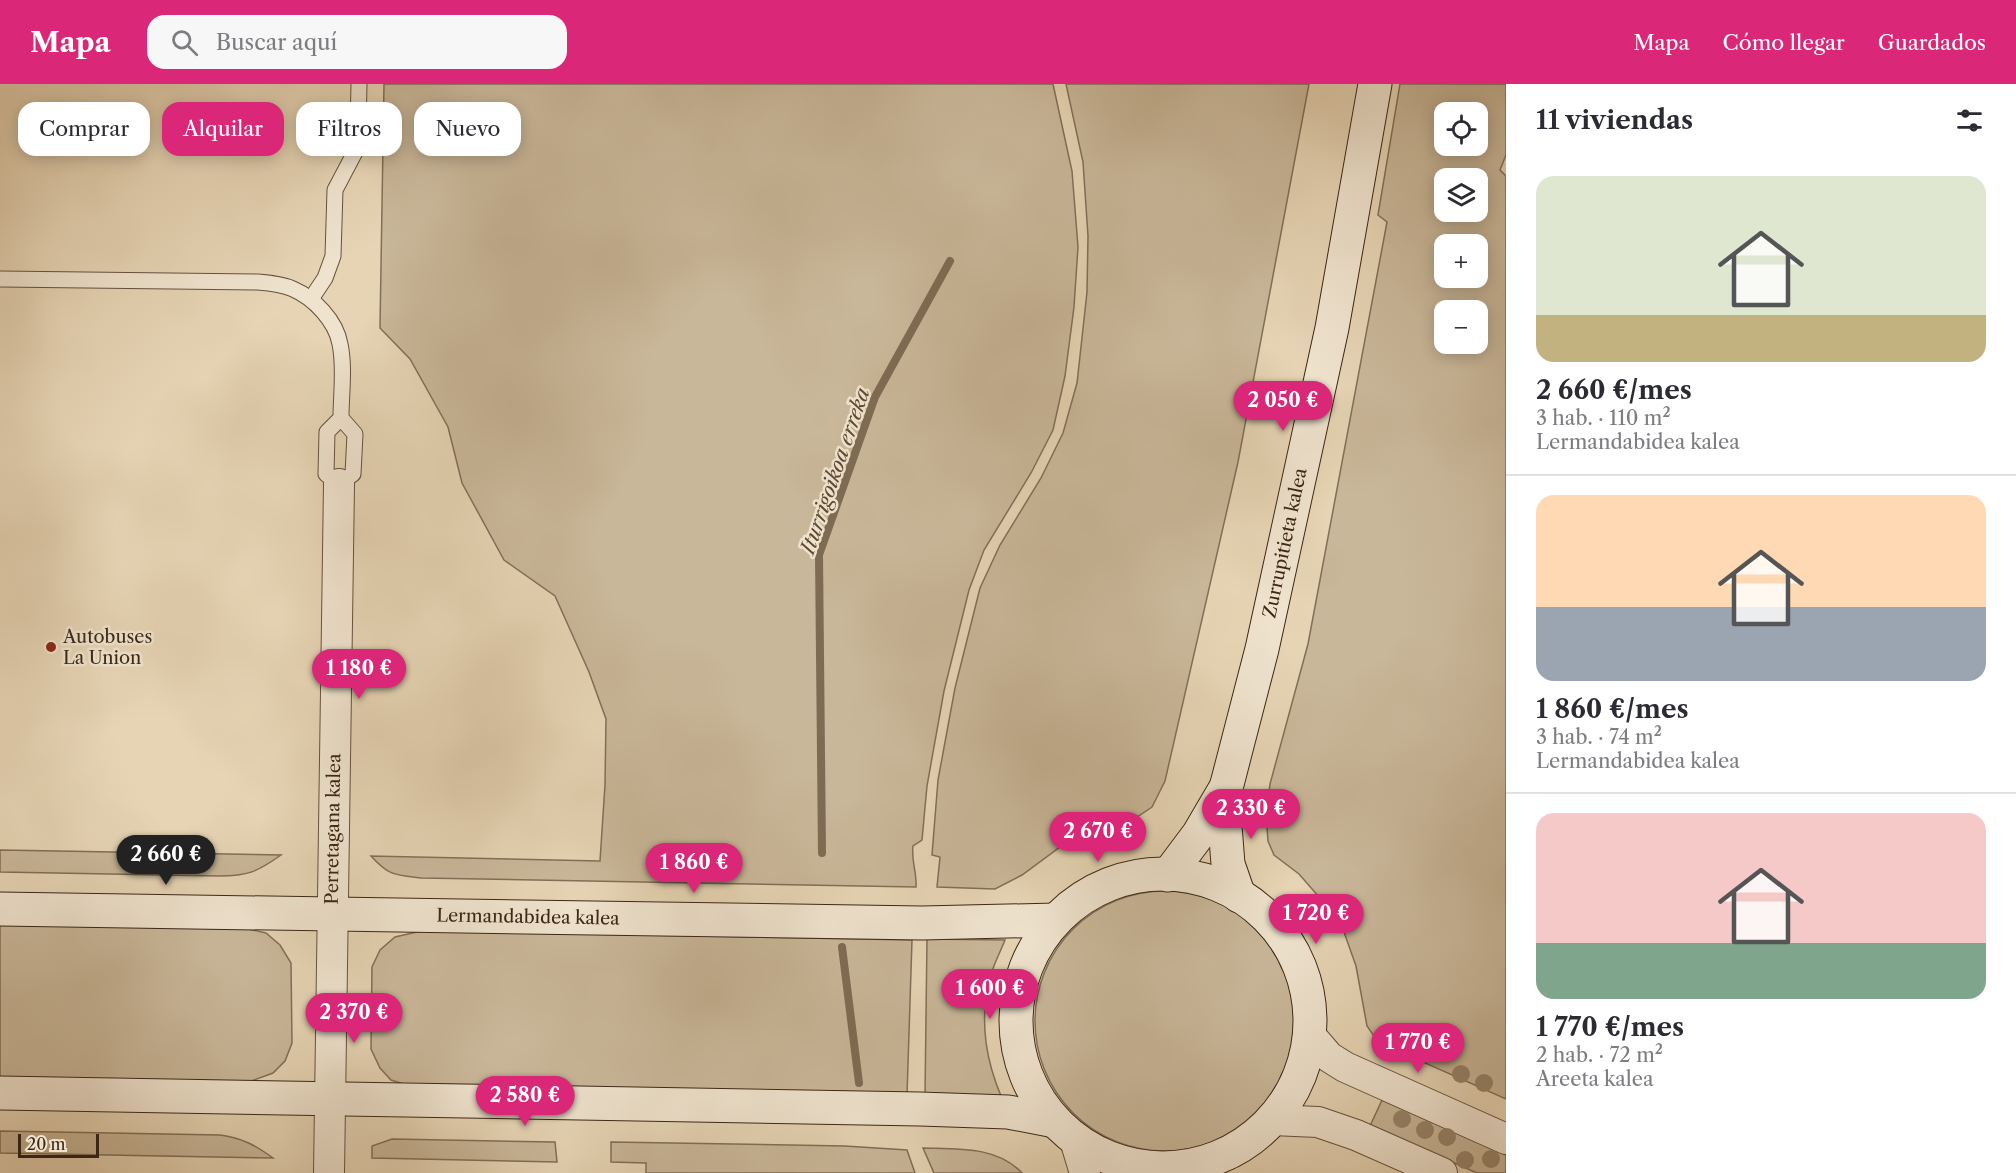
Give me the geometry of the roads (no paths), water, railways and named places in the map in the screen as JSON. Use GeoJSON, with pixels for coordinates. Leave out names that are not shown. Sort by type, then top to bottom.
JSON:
{"type":"FeatureCollection","features":[{"type":"Feature","properties":{"kind":"street","name":"Zurrupitieta kalea"},"geometry":{"type":"LineString","coordinates":[[1239,896],[1228,864],[1224,813],[1226,788],[1262,649],[1329,340],[1375,84]]}},
{"type":"Feature","properties":{"kind":"street","name":"Perretagana kalea"},"geometry":{"type":"LineString","coordinates":[[328,1173],[339,484]]}},
{"type":"Feature","properties":{"kind":"street","name":"Zurrupitieta kalea"},"geometry":{"type":"LineString","coordinates":[[1168,874],[1198,835],[1226,788]]}},
{"type":"Feature","properties":{"kind":"street"},"geometry":{"type":"LineString","coordinates":[[0,1093],[1008,1112],[1065,1130],[1109,1158],[1145,1167],[1177,1170],[1216,1158],[1246,1143],[1272,1120],[1286,1102],[1298,1081],[1305,1059],[1310,1035],[1309,1003],[1301,971],[1287,942],[1265,916],[1239,896],[1201,880],[1168,874],[1127,879],[1089,894],[1056,920],[1034,949],[1020,984],[1015,1020],[1020,1057],[1033,1092],[1065,1130],[1085,1173]]}},
{"type":"Feature","properties":{"kind":"street","name":"Lermandabidea kalea"},"geometry":{"type":"LineString","coordinates":[[0,909],[922,923],[1056,920]]}},
{"type":"Feature","properties":{"kind":"street"},"geometry":{"type":"LineString","coordinates":[[1310,1035],[1329,1057],[1345,1067],[1506,1139]]}},
{"type":"Feature","properties":{"kind":"street"},"geometry":{"type":"LineString","coordinates":[[1272,1120],[1318,1122],[1356,1135],[1442,1173]]}},
{"type":"Feature","properties":{"kind":"lane"},"geometry":{"type":"LineString","coordinates":[[311,300],[325,278],[333,256],[335,190],[355,152],[359,84]]}},
{"type":"Feature","properties":{"kind":"lane"},"geometry":{"type":"LineString","coordinates":[[0,279],[256,282],[277,284],[293,289],[311,300],[330,319],[340,340],[342,357],[340,418],[327,432],[326,474],[339,484],[353,474],[355,434],[340,418]]}},
{"type":"Feature","properties":{"kind":"waterway","name":"Iturrigoikoa erreka"},"geometry":{"type":"LineString","coordinates":[[822,853],[819,555],[875,397],[950,261]]}},
{"type":"Feature","properties":{"kind":"waterway","name":"Iturrigoikoa erreka"},"geometry":{"type":"LineString","coordinates":[[842,947],[859,1083]]}},
{"type":"Feature","properties":{"kind":"place","name":"Autobuses La Union"},"geometry":{"type":"Point","coordinates":[51,647]}}]}
